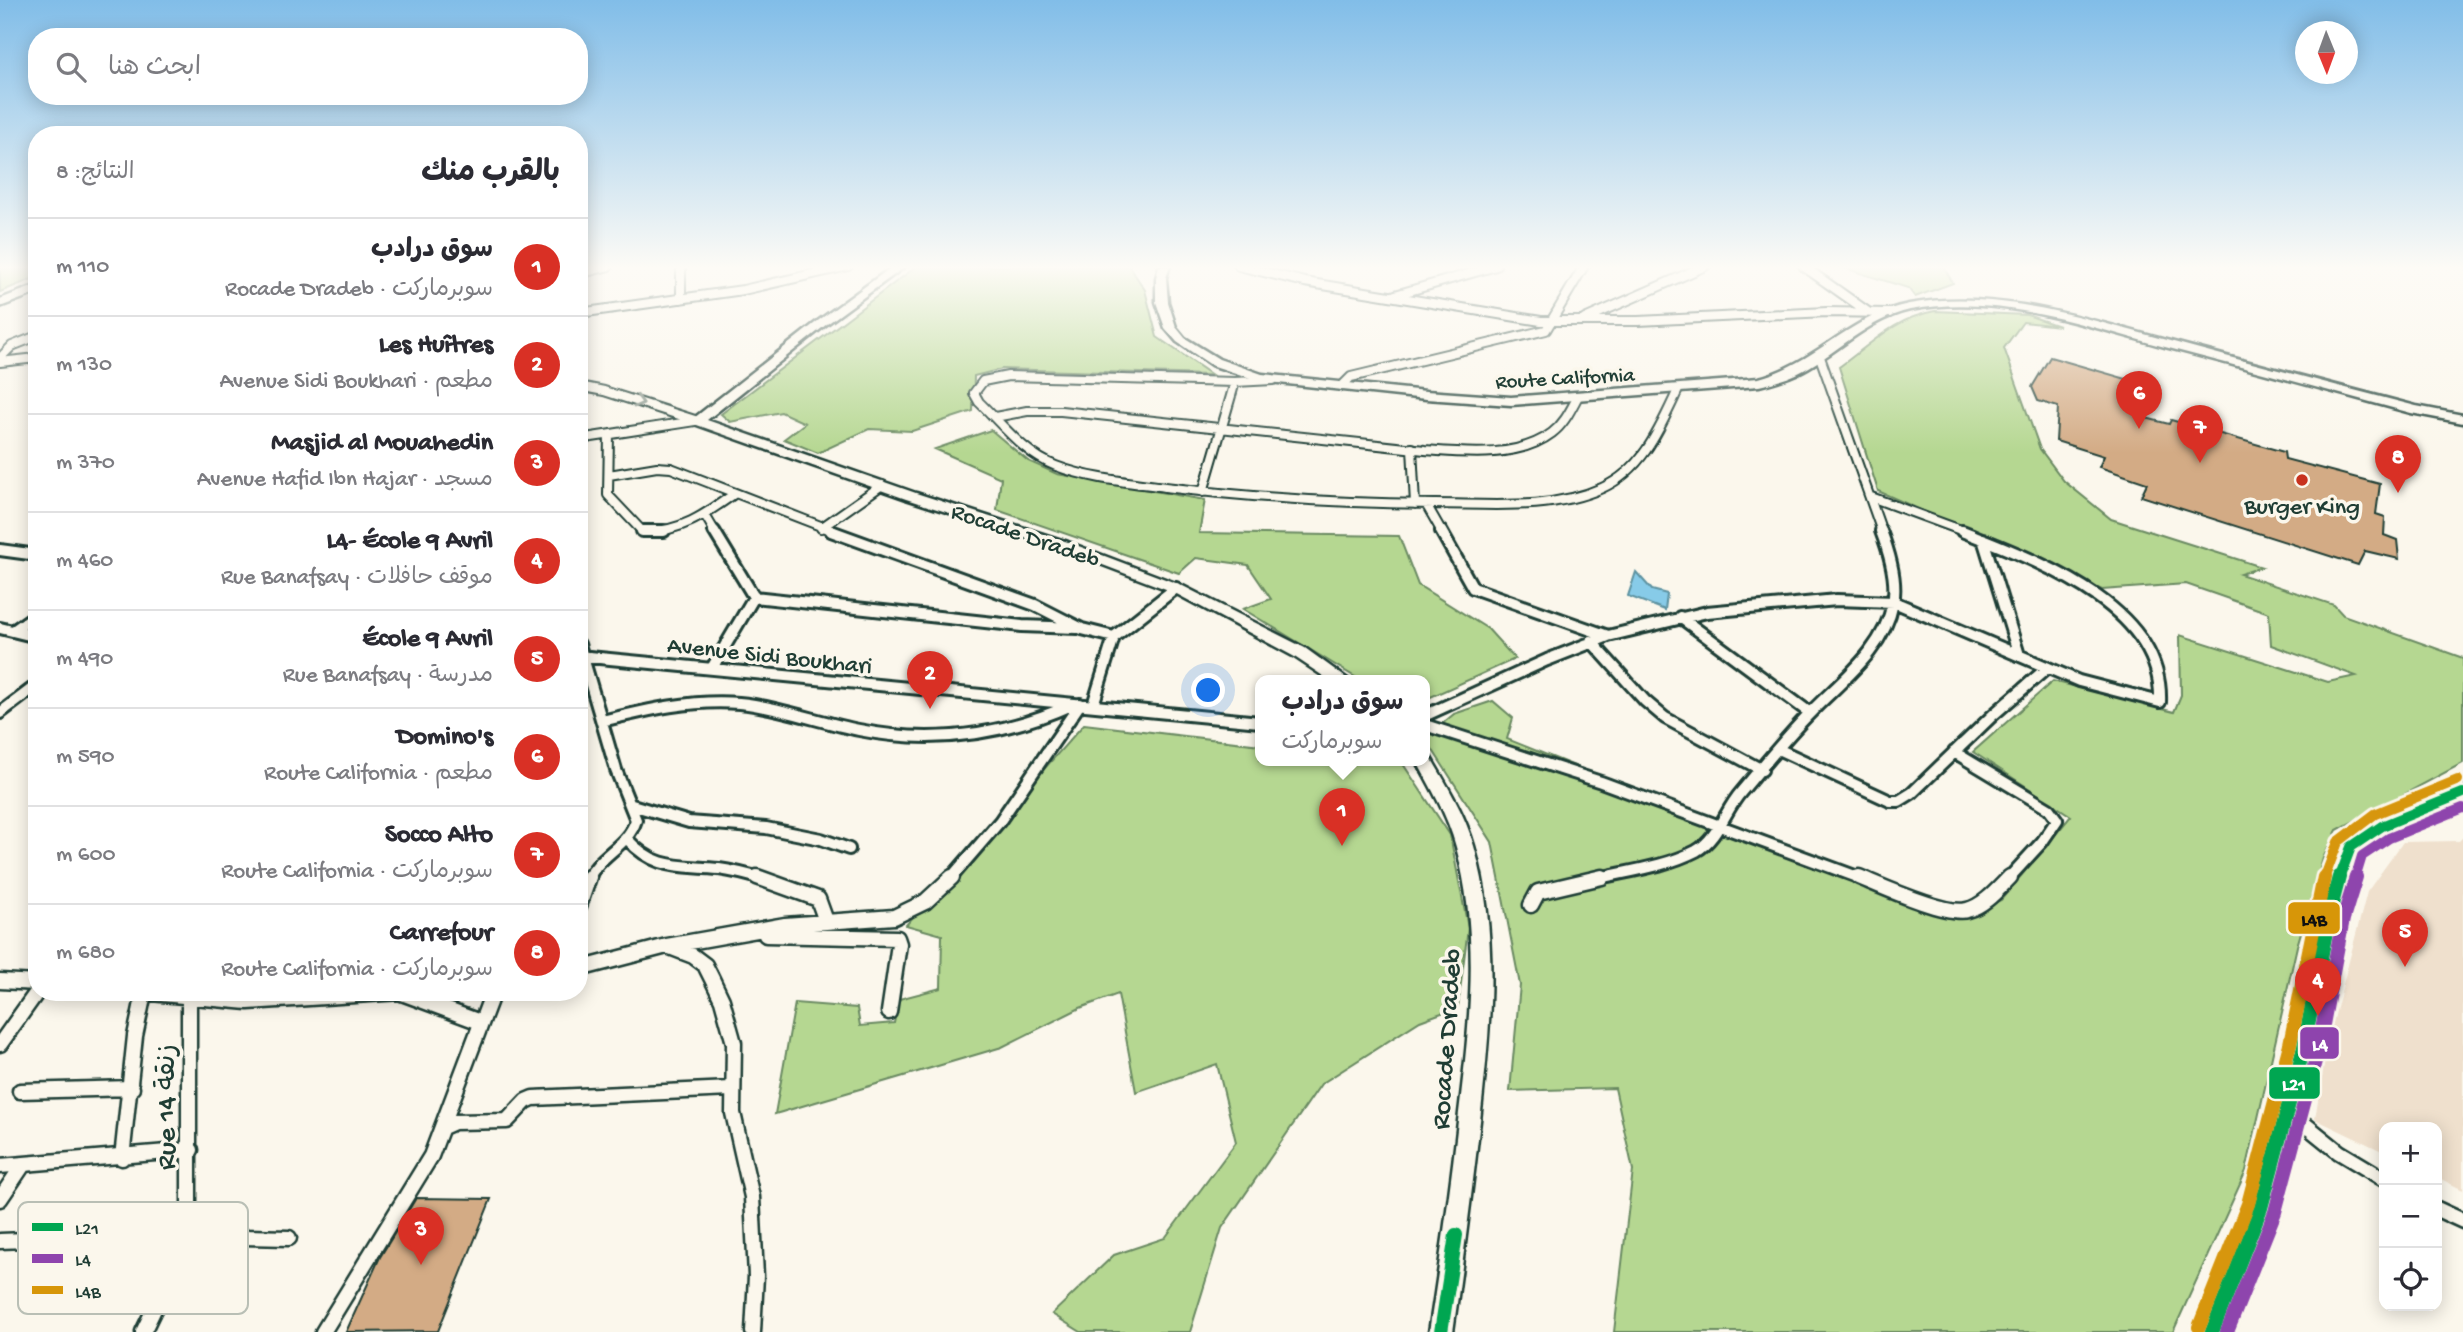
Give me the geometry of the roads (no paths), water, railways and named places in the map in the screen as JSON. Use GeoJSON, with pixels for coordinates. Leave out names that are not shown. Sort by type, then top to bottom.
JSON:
{"type":"FeatureCollection","features":[{"type":"Feature","properties":{"kind":"street","name":"Rocade Dradeb"},"geometry":{"type":"LineString","coordinates":[[588,438],[698,421],[815,328]]}},
{"type":"Feature","properties":{"kind":"street","name":"Route California"},"geometry":{"type":"LineString","coordinates":[[1173,328],[1181,340],[1205,358],[1226,367],[1279,380],[1494,401],[1577,398],[1771,380],[1793,373],[1866,328]]}},
{"type":"Feature","properties":{"kind":"street"},"geometry":{"type":"LineString","coordinates":[[1342,386],[1351,377],[1535,334],[1547,328]]}},
{"type":"Feature","properties":{"kind":"street","name":"Route California"},"geometry":{"type":"LineString","coordinates":[[2105,328],[2463,423]]}},
{"type":"Feature","properties":{"kind":"street"},"geometry":{"type":"LineString","coordinates":[[0,360],[12,346],[28,340]]}},
{"type":"Feature","properties":{"kind":"street"},"geometry":{"type":"LineString","coordinates":[[1531,905],[1538,892],[1669,862],[1698,850],[1711,839],[1733,802],[1810,713],[1864,660],[1883,632],[1894,602],[1891,559],[1820,358]]}},
{"type":"Feature","properties":{"kind":"street"},"geometry":{"type":"LineString","coordinates":[[0,360],[28,359]]}},
{"type":"Feature","properties":{"kind":"street"},"geometry":{"type":"LineString","coordinates":[[1279,380],[1235,382],[995,377],[978,384],[974,393],[979,402],[1028,450],[1055,466],[1115,480],[1203,492],[1302,502],[1420,504],[1551,500],[1603,488],[1626,474],[1641,460],[1659,433],[1678,390]]}},
{"type":"Feature","properties":{"kind":"street"},"geometry":{"type":"LineString","coordinates":[[1203,492],[1223,431],[1235,382]]}},
{"type":"Feature","properties":{"kind":"street","name":"Rocade Dradeb"},"geometry":{"type":"LineString","coordinates":[[588,388],[698,421],[1063,545],[1176,588],[1299,652],[1334,675]]}},
{"type":"Feature","properties":{"kind":"street"},"geometry":{"type":"LineString","coordinates":[[995,417],[1017,411],[1056,412],[1223,431],[1412,448],[1482,451],[1504,450],[1536,442],[1551,435],[1564,421],[1577,398]]}},
{"type":"Feature","properties":{"kind":"street"},"geometry":{"type":"LineString","coordinates":[[609,435],[610,498],[642,531],[662,530],[705,515],[734,494]]}},
{"type":"Feature","properties":{"kind":"street"},"geometry":{"type":"LineString","coordinates":[[1412,448],[1420,504],[1472,588],[1608,636]]}},
{"type":"Feature","properties":{"kind":"street"},"geometry":{"type":"LineString","coordinates":[[609,475],[667,467],[821,527],[1035,605],[1082,629]]}},
{"type":"Feature","properties":{"kind":"street"},"geometry":{"type":"LineString","coordinates":[[821,527],[882,485]]}},
{"type":"Feature","properties":{"kind":"street"},"geometry":{"type":"LineString","coordinates":[[1430,719],[1591,641],[1608,636],[1680,617],[1730,608],[1856,600],[1894,602],[2097,687],[2160,702],[2163,688],[2154,664],[2135,632],[2110,606],[2081,585],[1983,539],[1871,497]]}},
{"type":"Feature","properties":{"kind":"street"},"geometry":{"type":"LineString","coordinates":[[705,515],[754,597]]}},
{"type":"Feature","properties":{"kind":"street"},"geometry":{"type":"LineString","coordinates":[[1983,539],[2019,655]]}},
{"type":"Feature","properties":{"kind":"street"},"geometry":{"type":"LineString","coordinates":[[0,550],[28,554]]}},
{"type":"Feature","properties":{"kind":"street"},"geometry":{"type":"LineString","coordinates":[[588,967],[667,946],[826,921],[858,921],[903,914],[924,905],[939,893],[1048,756],[1082,704],[1114,637],[1176,588]]}},
{"type":"Feature","properties":{"kind":"street"},"geometry":{"type":"LineString","coordinates":[[754,597],[1022,626],[1082,629],[1114,637]]}},
{"type":"Feature","properties":{"kind":"street"},"geometry":{"type":"LineString","coordinates":[[712,668],[754,597]]}},
{"type":"Feature","properties":{"kind":"street"},"geometry":{"type":"LineString","coordinates":[[1022,626],[1035,605]]}},
{"type":"Feature","properties":{"kind":"street"},"geometry":{"type":"LineString","coordinates":[[1680,617],[1810,713]]}},
{"type":"Feature","properties":{"kind":"street"},"geometry":{"type":"LineString","coordinates":[[13,631],[28,620]]}},
{"type":"Feature","properties":{"kind":"street"},"geometry":{"type":"LineString","coordinates":[[0,628],[28,635]]}},
{"type":"Feature","properties":{"kind":"street"},"geometry":{"type":"LineString","coordinates":[[1591,641],[1645,701],[1665,718],[1762,770]]}},
{"type":"Feature","properties":{"kind":"street","name":"Avenue Sidi Boukhari"},"geometry":{"type":"LineString","coordinates":[[588,658],[1255,721]]}},
{"type":"Feature","properties":{"kind":"street"},"geometry":{"type":"LineString","coordinates":[[1780,750],[1894,802],[1912,793],[2047,668]]}},
{"type":"Feature","properties":{"kind":"street"},"geometry":{"type":"LineString","coordinates":[[588,676],[616,770],[632,805],[635,828],[627,839],[595,866],[588,884]]}},
{"type":"Feature","properties":{"kind":"street"},"geometry":{"type":"LineString","coordinates":[[0,713],[28,692]]}},
{"type":"Feature","properties":{"kind":"street"},"geometry":{"type":"LineString","coordinates":[[602,721],[688,704],[738,702],[793,712],[859,730],[921,738],[961,737],[1017,727],[1082,704]]}},
{"type":"Feature","properties":{"kind":"street"},"geometry":{"type":"LineString","coordinates":[[1430,722],[1601,782],[1941,908],[1969,910],[1989,897],[2027,860],[2057,820],[2053,812],[2043,805],[1954,752]]}},
{"type":"Feature","properties":{"kind":"street","name":"Rocade Dradeb"},"geometry":{"type":"LineString","coordinates":[[1428,766],[1466,842],[1483,948],[1482,1016],[1441,1332]]}},
{"type":"Feature","properties":{"kind":"street"},"geometry":{"type":"LineString","coordinates":[[2212,1332],[2261,1208],[2304,1047],[2329,916],[2341,871],[2351,847],[2382,826],[2463,793]]}},
{"type":"Feature","properties":{"kind":"street"},"geometry":{"type":"LineString","coordinates":[[632,805],[689,822],[766,828],[821,839],[849,849]]}},
{"type":"Feature","properties":{"kind":"street"},"geometry":{"type":"LineString","coordinates":[[627,839],[634,848],[670,866],[727,870],[818,899],[826,921]]}},
{"type":"Feature","properties":{"kind":"street"},"geometry":{"type":"LineString","coordinates":[[739,934],[897,938],[899,944],[889,1012]]}},
{"type":"Feature","properties":{"kind":"street"},"geometry":{"type":"LineString","coordinates":[[667,946],[693,956],[705,965],[722,1000],[733,1043],[731,1088],[743,1164],[752,1197],[756,1276],[753,1332]]}},
{"type":"Feature","properties":{"kind":"street"},"geometry":{"type":"LineString","coordinates":[[0,981],[28,983]]}},
{"type":"Feature","properties":{"kind":"street"},"geometry":{"type":"LineString","coordinates":[[0,1044],[31,1001]]}},
{"type":"Feature","properties":{"kind":"street"},"geometry":{"type":"LineString","coordinates":[[122,1158],[141,1001]]}},
{"type":"Feature","properties":{"kind":"street","name":"Rue 14 زنقة"},"geometry":{"type":"LineString","coordinates":[[189,1001],[190,1202]]}},
{"type":"Feature","properties":{"kind":"street"},"geometry":{"type":"LineString","coordinates":[[232,1001],[262,1001]]}},
{"type":"Feature","properties":{"kind":"street"},"geometry":{"type":"LineString","coordinates":[[424,1001],[480,1022]]}},
{"type":"Feature","properties":{"kind":"street"},"geometry":{"type":"LineString","coordinates":[[323,1332],[431,1156],[445,1126],[480,1022],[490,1001]]}},
{"type":"Feature","properties":{"kind":"street"},"geometry":{"type":"LineString","coordinates":[[20,1091],[132,1088]]}},
{"type":"Feature","properties":{"kind":"street"},"geometry":{"type":"LineString","coordinates":[[445,1126],[454,1122],[507,1121],[526,1101],[541,1097],[731,1088]]}},
{"type":"Feature","properties":{"kind":"street"},"geometry":{"type":"LineString","coordinates":[[2287,1110],[2339,1152],[2379,1176]]}},
{"type":"Feature","properties":{"kind":"street"},"geometry":{"type":"LineString","coordinates":[[0,1166],[122,1158],[191,1150]]}},
{"type":"Feature","properties":{"kind":"street"},"geometry":{"type":"LineString","coordinates":[[0,1199],[23,1165]]}},
{"type":"Feature","properties":{"kind":"street"},"geometry":{"type":"LineString","coordinates":[[2442,1211],[2463,1221]]}},
{"type":"Feature","properties":{"kind":"street"},"geometry":{"type":"LineString","coordinates":[[248,1238],[289,1238]]}},
{"type":"Feature","properties":{"kind":"street"},"geometry":{"type":"LineString","coordinates":[[0,1241],[18,1240]]}},
{"type":"Feature","properties":{"kind":"street","name":"Rue 14 زنقة"},"geometry":{"type":"LineString","coordinates":[[143,1332],[152,1314]]}},
{"type":"Feature","properties":{"kind":"water"},"geometry":{"type":"Polygon","coordinates":[[[1636,572],[1652,590],[1667,594],[1665,610],[1628,596],[1636,572]]]}},
{"type":"Feature","properties":{"kind":"place","name":"Domino's"},"geometry":{"type":"Point","coordinates":[2139,429]}},
{"type":"Feature","properties":{"kind":"place","name":"Socco Alto"},"geometry":{"type":"Point","coordinates":[2200,463]}},
{"type":"Feature","properties":{"kind":"place","name":"Burger King"},"geometry":{"type":"Point","coordinates":[2302,480]}},
{"type":"Feature","properties":{"kind":"place","name":"Carrefour"},"geometry":{"type":"Point","coordinates":[2398,493]}},
{"type":"Feature","properties":{"kind":"place","name":"Les Huîtres"},"geometry":{"type":"Point","coordinates":[930,709]}},
{"type":"Feature","properties":{"kind":"place","name":"سوق درادب"},"geometry":{"type":"Point","coordinates":[1342,846]}},
{"type":"Feature","properties":{"kind":"place","name":"École 9 Avril"},"geometry":{"type":"Point","coordinates":[2405,967]}},
{"type":"Feature","properties":{"kind":"place","name":"L4- École 9 Avril"},"geometry":{"type":"Point","coordinates":[2318,1016]}},
{"type":"Feature","properties":{"kind":"place","name":"Masjid al Mouahedin"},"geometry":{"type":"Point","coordinates":[421,1265]}}]}
